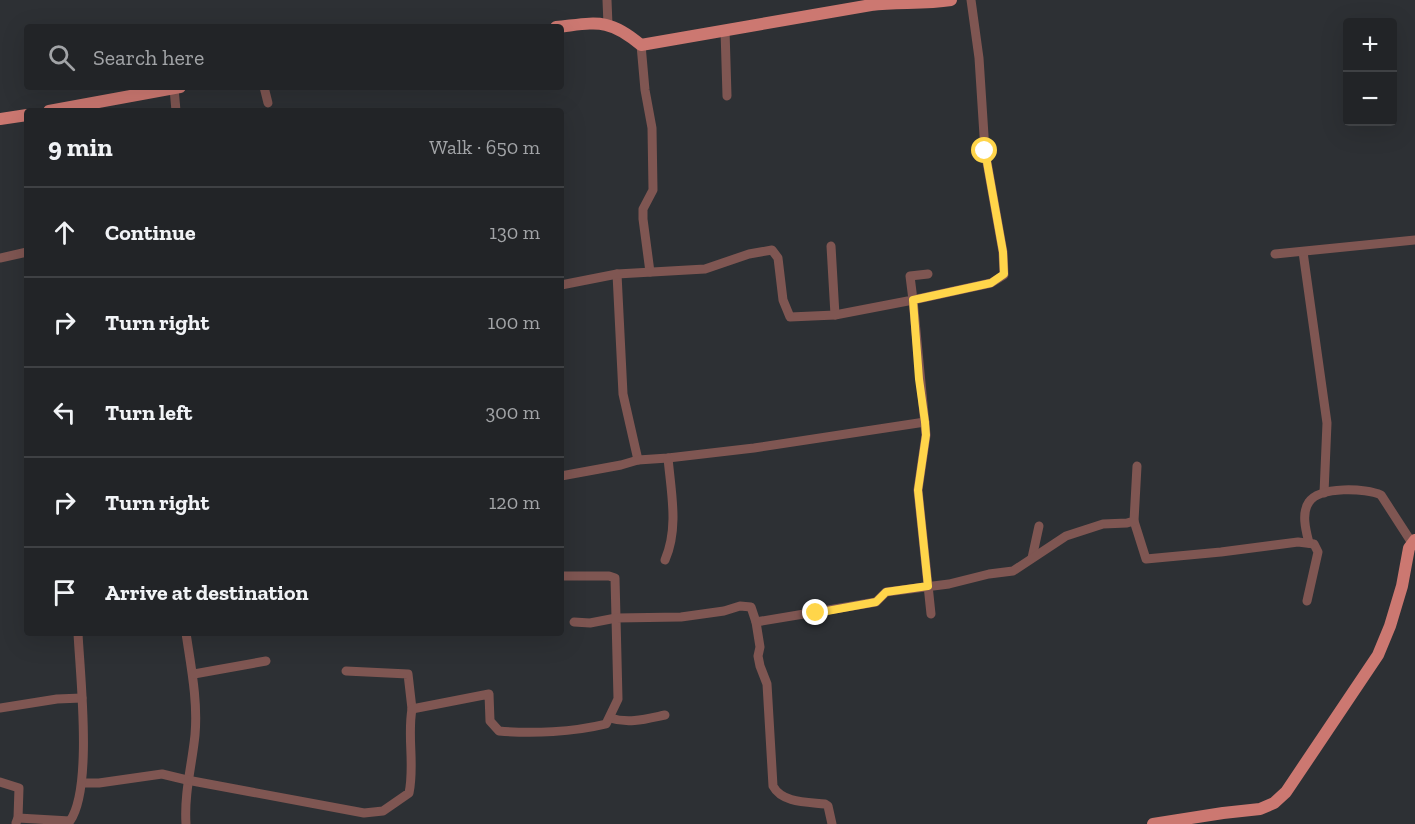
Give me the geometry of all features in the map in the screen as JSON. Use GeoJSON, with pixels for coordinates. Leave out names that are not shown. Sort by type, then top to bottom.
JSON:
{"type":"FeatureCollection","features":[{"type":"Feature","properties":{"kind":"main road"},"geometry":{"type":"LineString","coordinates":[[564,26],[594,22],[608,25],[626,33],[641,45],[871,5],[951,0]]}},
{"type":"Feature","properties":{"kind":"main road"},"geometry":{"type":"LineString","coordinates":[[80,108],[100,106],[168,90]]}},
{"type":"Feature","properties":{"kind":"main road"},"geometry":{"type":"LineString","coordinates":[[0,119],[24,115]]}},
{"type":"Feature","properties":{"kind":"main road"},"geometry":{"type":"LineString","coordinates":[[1153,824],[1260,809],[1274,803],[1286,792],[1378,655],[1393,616],[1413,541]]}},
{"type":"Feature","properties":{"kind":"street"},"geometry":{"type":"LineString","coordinates":[[607,0],[608,25]]}},
{"type":"Feature","properties":{"kind":"street"},"geometry":{"type":"LineString","coordinates":[[564,284],[617,274],[705,269],[749,254],[772,250],[778,258],[783,300],[789,317],[835,315],[913,300],[991,283],[1004,274],[1003,252],[985,151],[979,58],[971,0]]}},
{"type":"Feature","properties":{"kind":"street"},"geometry":{"type":"LineString","coordinates":[[725,30],[727,96]]}},
{"type":"Feature","properties":{"kind":"street"},"geometry":{"type":"LineString","coordinates":[[641,45],[645,90],[652,128],[653,190],[643,209],[650,272]]}},
{"type":"Feature","properties":{"kind":"street"},"geometry":{"type":"LineString","coordinates":[[176,108],[177,90]]}},
{"type":"Feature","properties":{"kind":"street"},"geometry":{"type":"LineString","coordinates":[[265,90],[268,103]]}},
{"type":"Feature","properties":{"kind":"street"},"geometry":{"type":"LineString","coordinates":[[1275,254],[1415,240]]}},
{"type":"Feature","properties":{"kind":"street"},"geometry":{"type":"LineString","coordinates":[[831,246],[835,315]]}},
{"type":"Feature","properties":{"kind":"street"},"geometry":{"type":"LineString","coordinates":[[1303,252],[1327,423],[1324,493]]}},
{"type":"Feature","properties":{"kind":"street"},"geometry":{"type":"LineString","coordinates":[[0,258],[24,253]]}},
{"type":"Feature","properties":{"kind":"street"},"geometry":{"type":"LineString","coordinates":[[617,274],[623,394],[638,460]]}},
{"type":"Feature","properties":{"kind":"street"},"geometry":{"type":"LineString","coordinates":[[928,274],[910,276],[926,435],[918,490],[931,614]]}},
{"type":"Feature","properties":{"kind":"street"},"geometry":{"type":"LineString","coordinates":[[564,475],[638,460],[754,448],[925,422]]}},
{"type":"Feature","properties":{"kind":"street"},"geometry":{"type":"LineString","coordinates":[[665,560],[672,544],[673,517],[668,458]]}},
{"type":"Feature","properties":{"kind":"street"},"geometry":{"type":"LineString","coordinates":[[1137,466],[1134,521],[1146,559],[1298,542],[1314,544],[1318,552],[1307,601]]}},
{"type":"Feature","properties":{"kind":"street"},"geometry":{"type":"LineString","coordinates":[[1309,543],[1305,529],[1308,503],[1312,498],[1340,489],[1374,492],[1381,495],[1413,541]]}},
{"type":"Feature","properties":{"kind":"street"},"geometry":{"type":"LineString","coordinates":[[756,622],[876,602],[886,592],[949,584],[989,574],[1013,571],[1066,536],[1103,524],[1134,521]]}},
{"type":"Feature","properties":{"kind":"street"},"geometry":{"type":"LineString","coordinates":[[1032,558],[1039,526]]}},
{"type":"Feature","properties":{"kind":"street"},"geometry":{"type":"LineString","coordinates":[[412,710],[489,694],[490,721],[499,731],[525,733],[585,729],[606,724],[618,699],[615,578],[564,576]]}},
{"type":"Feature","properties":{"kind":"street"},"geometry":{"type":"LineString","coordinates":[[574,622],[590,623],[616,618],[681,617],[724,611],[740,606],[751,607],[755,614],[760,647],[758,656],[760,666],[767,684],[773,786],[777,794],[782,797],[825,804],[828,806],[832,824]]}},
{"type":"Feature","properties":{"kind":"street"},"geometry":{"type":"LineString","coordinates":[[0,782],[19,788],[17,821],[70,821],[73,816],[82,783],[84,727],[78,636]]}},
{"type":"Feature","properties":{"kind":"street"},"geometry":{"type":"LineString","coordinates":[[186,824],[187,780],[195,734],[194,674],[187,636]]}},
{"type":"Feature","properties":{"kind":"street"},"geometry":{"type":"LineString","coordinates":[[194,674],[266,661]]}},
{"type":"Feature","properties":{"kind":"street"},"geometry":{"type":"LineString","coordinates":[[82,783],[99,783],[162,774],[364,813],[382,811],[409,793],[412,778],[410,721],[412,710],[408,674],[346,671]]}},
{"type":"Feature","properties":{"kind":"street"},"geometry":{"type":"LineString","coordinates":[[0,708],[57,699],[82,698]]}},
{"type":"Feature","properties":{"kind":"street"},"geometry":{"type":"LineString","coordinates":[[610,718],[635,721],[665,715]]}},
{"type":"Feature","properties":{"kind":"route"},"geometry":{"type":"LineString","coordinates":[[816,613],[876,602],[886,592],[928,586],[918,490],[926,435],[913,300],[991,283],[1004,274],[1003,252],[985,151]]}}]}
